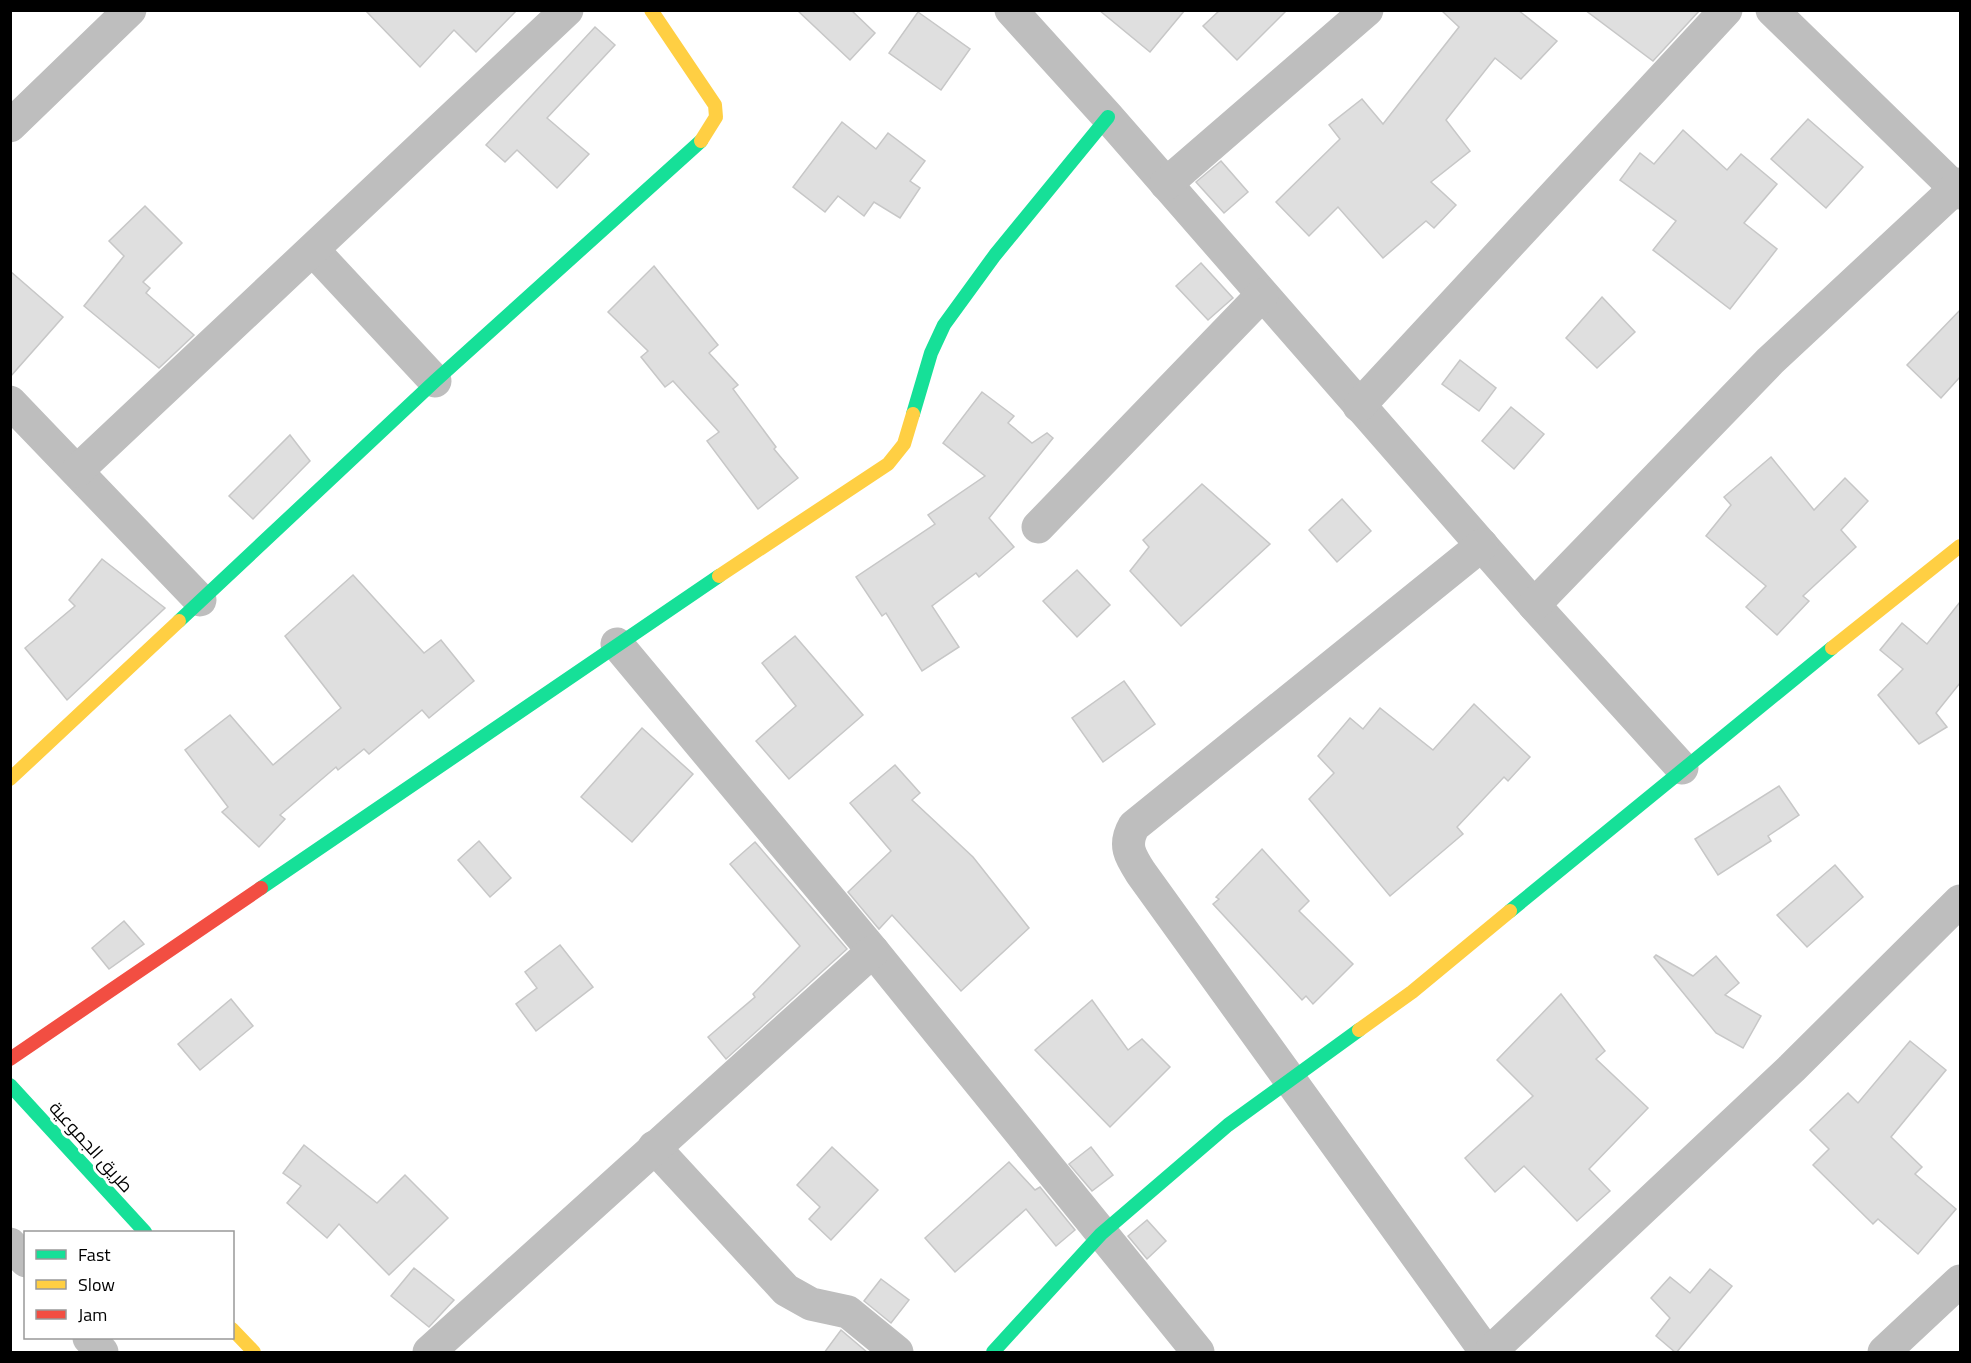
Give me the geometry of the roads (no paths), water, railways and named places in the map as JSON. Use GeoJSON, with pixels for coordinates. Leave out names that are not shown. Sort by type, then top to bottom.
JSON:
{"type":"FeatureCollection","features":[{"type":"Feature","properties":{"kind":"street"},"geometry":{"type":"LineString","coordinates":[[10,126],[130,10]]}},
{"type":"Feature","properties":{"kind":"street"},"geometry":{"type":"LineString","coordinates":[[77,471],[567,10]]}},
{"type":"Feature","properties":{"kind":"street"},"geometry":{"type":"LineString","coordinates":[[10,779],[435,381],[712,127],[716,117],[715,105],[651,10]]}},
{"type":"Feature","properties":{"kind":"street"},"geometry":{"type":"LineString","coordinates":[[1011,10],[1108,117],[1534,605],[1682,768]]}},
{"type":"Feature","properties":{"kind":"street"},"geometry":{"type":"LineString","coordinates":[[1166,184],[1367,10]]}},
{"type":"Feature","properties":{"kind":"street"},"geometry":{"type":"LineString","coordinates":[[1359,406],[1726,10]]}},
{"type":"Feature","properties":{"kind":"street"},"geometry":{"type":"LineString","coordinates":[[1534,605],[1770,361],[1959,188],[1784,14]]}},
{"type":"Feature","properties":{"kind":"street"},"geometry":{"type":"LineString","coordinates":[[10,1059],[617,644],[888,464],[904,444],[913,423],[931,353],[944,325],[995,255],[1108,117]]}},
{"type":"Feature","properties":{"kind":"street"},"geometry":{"type":"LineString","coordinates":[[313,250],[435,381]]}},
{"type":"Feature","properties":{"kind":"street"},"geometry":{"type":"LineString","coordinates":[[1038,527],[1262,295]]}},
{"type":"Feature","properties":{"kind":"street"},"geometry":{"type":"LineString","coordinates":[[10,402],[200,600]]}},
{"type":"Feature","properties":{"kind":"street"},"geometry":{"type":"LineString","coordinates":[[1482,545],[1134,826],[1128,836],[1127,848],[1141,873],[1488,1353],[1792,1068],[1960,901]]}},
{"type":"Feature","properties":{"kind":"street"},"geometry":{"type":"LineString","coordinates":[[993,1353],[1101,1234],[1228,1125],[1412,992],[1682,768],[1960,546]]}},
{"type":"Feature","properties":{"kind":"street"},"geometry":{"type":"LineString","coordinates":[[617,644],[873,951],[1198,1353]]}},
{"type":"Feature","properties":{"kind":"street"},"geometry":{"type":"LineString","coordinates":[[429,1353],[873,951]]}},
{"type":"Feature","properties":{"kind":"street","name":"طريق الجموعية"},"geometry":{"type":"LineString","coordinates":[[10,1085],[143,1231]]}},
{"type":"Feature","properties":{"kind":"street"},"geometry":{"type":"LineString","coordinates":[[654,1148],[786,1290],[799,1300],[848,1312],[897,1353]]}},
{"type":"Feature","properties":{"kind":"street"},"geometry":{"type":"LineString","coordinates":[[10,1244],[24,1259]]}},
{"type":"Feature","properties":{"kind":"street"},"geometry":{"type":"LineString","coordinates":[[10,1276],[24,1263]]}},
{"type":"Feature","properties":{"kind":"street"},"geometry":{"type":"LineString","coordinates":[[1884,1353],[1960,1281]]}},
{"type":"Feature","properties":{"kind":"street"},"geometry":{"type":"LineString","coordinates":[[234,1331],[254,1353]]}},
{"type":"Feature","properties":{"kind":"street"},"geometry":{"type":"LineString","coordinates":[[90,1339],[102,1353]]}}]}
